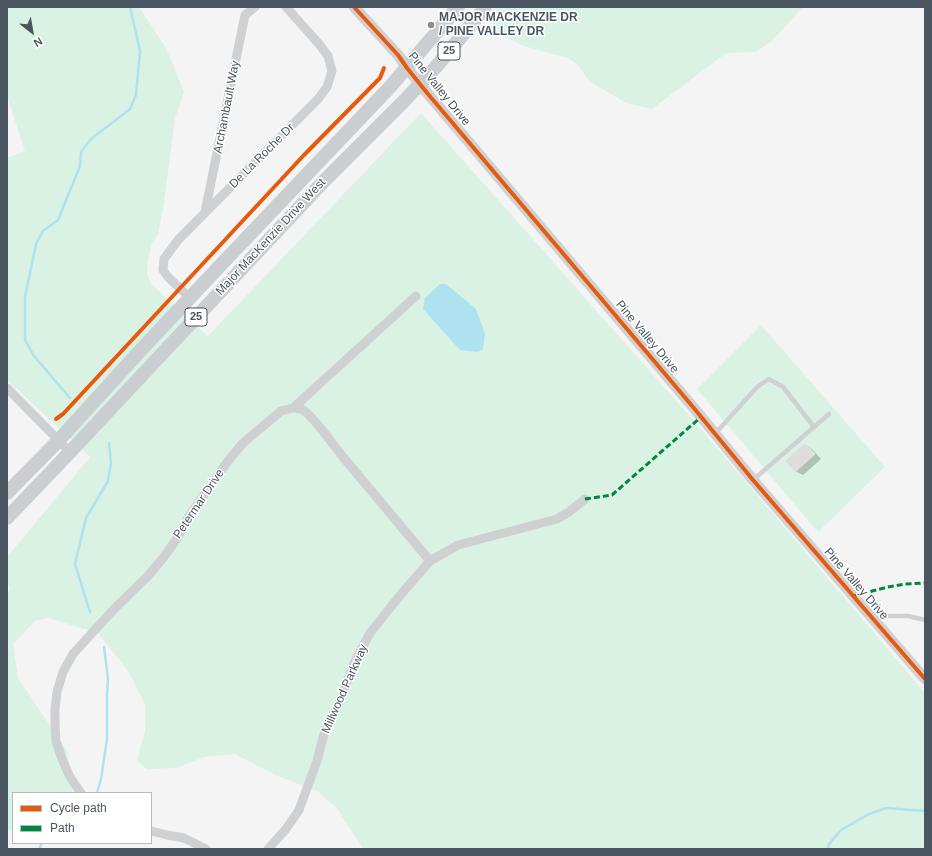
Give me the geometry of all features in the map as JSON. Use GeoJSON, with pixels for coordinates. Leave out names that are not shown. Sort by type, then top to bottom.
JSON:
{"type":"FeatureCollection","features":[{"type":"Feature","properties":{"kind":"main road","name":"Major MacKenzie Drive West"},"geometry":{"type":"LineString","coordinates":[[7,493],[59,440],[138,353],[390,87],[458,7]]}},
{"type":"Feature","properties":{"kind":"main road","name":"Major MacKenzie Drive West"},"geometry":{"type":"LineString","coordinates":[[7,518],[323,182],[435,68],[485,7]]}},
{"type":"Feature","properties":{"kind":"street","name":"Archambault Way"},"geometry":{"type":"LineString","coordinates":[[206,212],[245,15],[255,7]]}},
{"type":"Feature","properties":{"kind":"street","name":"De La Roche Dr"},"geometry":{"type":"LineString","coordinates":[[190,298],[168,277],[164,270],[164,259],[178,240],[318,99],[327,87],[332,71],[328,56],[286,7]]}},
{"type":"Feature","properties":{"kind":"street","name":"Pine Valley Drive"},"geometry":{"type":"LineString","coordinates":[[354,7],[398,55],[420,84],[753,480],[925,679]]}},
{"type":"Feature","properties":{"kind":"street","name":"Petermar Drive"},"geometry":{"type":"LineString","coordinates":[[80,792],[70,777],[62,759],[56,741],[55,725],[57,692],[63,672],[73,654],[114,609],[148,576],[163,558],[176,540],[189,516],[228,461],[243,443],[281,411],[293,408],[416,296]]}},
{"type":"Feature","properties":{"kind":"street"},"geometry":{"type":"LineString","coordinates":[[7,388],[70,452]]}},
{"type":"Feature","properties":{"kind":"street"},"geometry":{"type":"LineString","coordinates":[[293,408],[302,409],[319,426],[430,561]]}},
{"type":"Feature","properties":{"kind":"street","name":"Millwood Parkway"},"geometry":{"type":"LineString","coordinates":[[268,849],[286,829],[299,810],[317,761],[324,734],[338,705],[355,661],[366,640],[402,593],[430,561],[458,545],[557,519],[569,512],[585,498]]}},
{"type":"Feature","properties":{"kind":"street"},"geometry":{"type":"LineString","coordinates":[[152,831],[184,838],[206,849]]}},
{"type":"Feature","properties":{"kind":"lane"},"geometry":{"type":"LineString","coordinates":[[715,434],[757,387],[768,379],[783,387],[814,427]]}},
{"type":"Feature","properties":{"kind":"lane"},"geometry":{"type":"LineString","coordinates":[[753,480],[829,414]]}},
{"type":"Feature","properties":{"kind":"lane"},"geometry":{"type":"LineString","coordinates":[[874,620],[886,616],[908,616],[925,620]]}},
{"type":"Feature","properties":{"kind":"green space"},"geometry":{"type":"Polygon","coordinates":[[[7,7],[139,7],[166,48],[184,92],[175,119],[163,209],[158,234],[152,243],[148,260],[147,274],[152,285],[208,336],[421,113],[695,422],[925,693],[925,849],[363,849],[337,808],[317,791],[275,775],[235,754],[204,757],[177,768],[147,769],[137,761],[145,731],[145,704],[128,671],[98,633],[48,618],[35,621],[13,644],[18,678],[67,751],[73,786],[72,792],[12,792],[12,830],[7,832],[7,597],[10,589],[7,580],[7,557],[90,457],[7,380],[7,158],[25,151],[7,96],[7,7]]]}},
{"type":"Feature","properties":{"kind":"green space"},"geometry":{"type":"Polygon","coordinates":[[[495,7],[803,7],[772,41],[756,52],[726,53],[652,109],[626,103],[589,81],[577,64],[568,58],[524,46],[499,34],[489,18],[495,7]]]}},
{"type":"Feature","properties":{"kind":"green space"},"geometry":{"type":"Polygon","coordinates":[[[761,325],[885,467],[818,532],[697,389],[761,325]]]}},
{"type":"Feature","properties":{"kind":"water"},"geometry":{"type":"Polygon","coordinates":[[[440,284],[446,284],[476,309],[485,334],[483,349],[478,352],[460,350],[423,309],[425,298],[440,284]]]}},
{"type":"Feature","properties":{"kind":"building"},"geometry":{"type":"Polygon","coordinates":[[[805,443],[815,454],[795,472],[785,461],[805,443]]]}},
{"type":"Feature","properties":{"kind":"waterway"},"geometry":{"type":"LineString","coordinates":[[70,398],[34,356],[25,340],[25,297],[36,244],[43,231],[58,220],[80,166],[81,152],[91,139],[130,109],[136,95],[140,51],[130,7]]}},
{"type":"Feature","properties":{"kind":"waterway"},"geometry":{"type":"LineString","coordinates":[[90,612],[75,564],[86,518],[108,481],[111,463],[109,443]]}},
{"type":"Feature","properties":{"kind":"waterway"},"geometry":{"type":"LineString","coordinates":[[97,792],[101,779],[107,739],[108,679],[104,647]]}},
{"type":"Feature","properties":{"kind":"waterway"},"geometry":{"type":"LineString","coordinates":[[828,849],[829,844],[841,830],[869,814],[886,808],[925,811]]}},
{"type":"Feature","properties":{"kind":"waterway"},"geometry":{"type":"LineString","coordinates":[[39,849],[42,844]]}},
{"type":"Feature","properties":{"kind":"marked path"},"geometry":{"type":"LineString","coordinates":[[585,499],[612,495],[701,417]]}},
{"type":"Feature","properties":{"kind":"marked path"},"geometry":{"type":"LineString","coordinates":[[853,596],[888,587],[925,583]]}},
{"type":"Feature","properties":{"kind":"cycle path"},"geometry":{"type":"LineString","coordinates":[[354,7],[398,55],[428,94],[753,480],[925,679]]}},
{"type":"Feature","properties":{"kind":"cycle path"},"geometry":{"type":"LineString","coordinates":[[56,419],[63,414],[304,155],[380,78],[384,68]]}},
{"type":"Feature","properties":{"kind":"place","name":"MAJOR MACKENZIE DR / PINE VALLEY DR"},"geometry":{"type":"Point","coordinates":[431,25]}}]}
